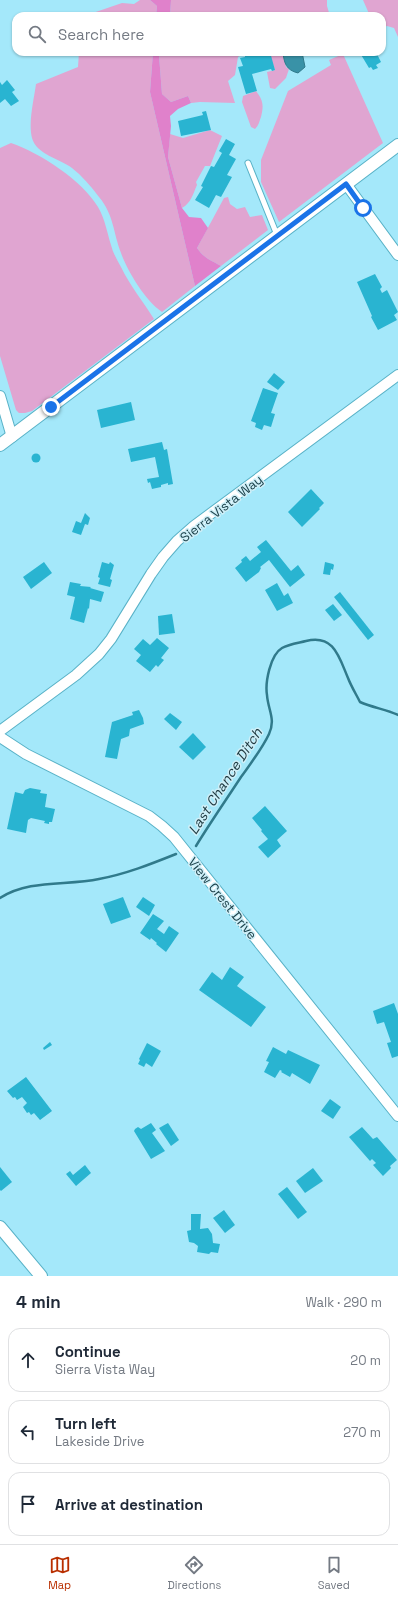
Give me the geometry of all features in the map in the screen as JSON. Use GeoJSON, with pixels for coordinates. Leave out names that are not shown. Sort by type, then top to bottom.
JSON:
{"type":"FeatureCollection","features":[{"type":"Feature","properties":{"kind":"street"},"geometry":{"type":"LineString","coordinates":[[0,446],[398,145]]}},
{"type":"Feature","properties":{"kind":"street"},"geometry":{"type":"LineString","coordinates":[[346,184],[398,255]]}},
{"type":"Feature","properties":{"kind":"street","name":"Sierra Vista Way"},"geometry":{"type":"LineString","coordinates":[[0,731],[76,675],[99,654],[111,639],[155,568],[177,541],[188,531],[398,375]]}},
{"type":"Feature","properties":{"kind":"street"},"geometry":{"type":"LineString","coordinates":[[0,396],[12,437]]}},
{"type":"Feature","properties":{"kind":"street","name":"View Crest Drive"},"geometry":{"type":"LineString","coordinates":[[0,737],[26,754],[149,816],[162,826],[182,848],[398,1116]]}},
{"type":"Feature","properties":{"kind":"street"},"geometry":{"type":"LineString","coordinates":[[0,1227],[41,1276]]}},
{"type":"Feature","properties":{"kind":"lane"},"geometry":{"type":"LineString","coordinates":[[248,163],[278,236]]}},
{"type":"Feature","properties":{"kind":"shaded area"},"geometry":{"type":"Polygon","coordinates":[[[140,0],[150,0],[157,6],[156,12],[96,12],[122,3],[134,4],[140,0]]]}},
{"type":"Feature","properties":{"kind":"shaded area"},"geometry":{"type":"Polygon","coordinates":[[[150,0],[171,0],[170,12],[156,12],[157,6],[150,0]]]}},
{"type":"Feature","properties":{"kind":"shaded area"},"geometry":{"type":"Polygon","coordinates":[[[171,0],[327,0],[329,12],[170,12],[171,0]]]}},
{"type":"Feature","properties":{"kind":"shaded area"},"geometry":{"type":"Polygon","coordinates":[[[363,0],[398,0],[398,37],[394,28],[386,26],[386,12],[368,12],[363,0]]]}},
{"type":"Feature","properties":{"kind":"shaded area"},"geometry":{"type":"Polygon","coordinates":[[[79,56],[153,56],[150,92],[195,286],[162,312],[143,293],[128,269],[118,245],[108,210],[99,197],[76,171],[49,156],[34,144],[31,132],[31,118],[36,84],[78,67],[79,56]]]}},
{"type":"Feature","properties":{"kind":"shaded area"},"geometry":{"type":"Polygon","coordinates":[[[153,56],[159,56],[162,94],[171,102],[188,96],[191,103],[178,109],[170,116],[171,126],[168,157],[182,208],[189,217],[201,218],[208,228],[197,248],[205,257],[221,266],[195,286],[150,92],[153,56]]]}},
{"type":"Feature","properties":{"kind":"shaded area"},"geometry":{"type":"Polygon","coordinates":[[[159,56],[239,56],[235,75],[228,81],[235,103],[191,103],[188,96],[171,102],[162,94],[159,56]]]}},
{"type":"Feature","properties":{"kind":"shaded area"},"geometry":{"type":"Polygon","coordinates":[[[270,56],[284,56],[286,67],[289,69],[286,78],[275,89],[270,88],[267,72],[275,70],[270,56]]]}},
{"type":"Feature","properties":{"kind":"shaded area"},"geometry":{"type":"Polygon","coordinates":[[[338,56],[344,56],[383,143],[279,222],[261,182],[261,160],[288,91],[331,65],[329,60],[338,56]]]}},
{"type":"Feature","properties":{"kind":"shaded area"},"geometry":{"type":"Polygon","coordinates":[[[256,91],[263,106],[261,117],[255,129],[251,127],[242,102],[243,96],[256,91]]]}},
{"type":"Feature","properties":{"kind":"shaded area"},"geometry":{"type":"Polygon","coordinates":[[[210,130],[222,136],[210,166],[205,166],[196,182],[197,185],[188,204],[182,208],[168,157],[170,134],[183,138],[210,130]]]}},
{"type":"Feature","properties":{"kind":"shaded area"},"geometry":{"type":"Polygon","coordinates":[[[11,143],[35,153],[59,169],[82,187],[91,197],[102,216],[112,248],[128,281],[154,319],[32,411],[25,413],[19,413],[16,410],[0,356],[0,148],[11,143]]]}},
{"type":"Feature","properties":{"kind":"shaded area"},"geometry":{"type":"Polygon","coordinates":[[[228,197],[230,204],[237,209],[245,207],[250,217],[262,215],[268,230],[221,266],[205,257],[197,248],[224,198],[228,197]]]}},
{"type":"Feature","properties":{"kind":"water"},"geometry":{"type":"Polygon","coordinates":[[[284,56],[303,56],[305,67],[298,73],[294,72],[286,66],[284,56]]]}},
{"type":"Feature","properties":{"kind":"building"},"geometry":{"type":"Polygon","coordinates":[[[271,56],[275,70],[272,71],[271,69],[252,74],[257,91],[246,94],[238,67],[243,66],[240,58],[271,56]]]}},
{"type":"Feature","properties":{"kind":"building"},"geometry":{"type":"Polygon","coordinates":[[[362,56],[378,56],[381,62],[376,65],[378,68],[373,70],[371,67],[369,68],[362,56]]]}},
{"type":"Feature","properties":{"kind":"building"},"geometry":{"type":"Polygon","coordinates":[[[7,80],[15,90],[12,92],[19,101],[11,106],[5,99],[0,103],[0,82],[2,85],[7,80]]]}},
{"type":"Feature","properties":{"kind":"building"},"geometry":{"type":"Polygon","coordinates":[[[206,111],[211,130],[181,136],[178,121],[203,115],[202,112],[206,111]]]}},
{"type":"Feature","properties":{"kind":"building"},"geometry":{"type":"Polygon","coordinates":[[[226,139],[235,144],[229,155],[236,159],[227,175],[232,177],[221,197],[216,195],[209,208],[195,200],[203,187],[201,186],[211,166],[214,167],[222,153],[219,151],[226,139]]]}},
{"type":"Feature","properties":{"kind":"building"},"geometry":{"type":"Polygon","coordinates":[[[375,274],[382,287],[380,289],[382,293],[387,290],[398,312],[394,315],[397,320],[378,330],[371,317],[372,316],[357,282],[375,274]]]}},
{"type":"Feature","properties":{"kind":"building"},"geometry":{"type":"Polygon","coordinates":[[[274,373],[285,382],[278,390],[267,382],[274,373]]]}},
{"type":"Feature","properties":{"kind":"building"},"geometry":{"type":"Polygon","coordinates":[[[263,388],[278,393],[271,413],[275,414],[271,427],[264,425],[262,430],[255,427],[256,423],[251,421],[263,388]]]}},
{"type":"Feature","properties":{"kind":"building"},"geometry":{"type":"Polygon","coordinates":[[[131,402],[135,420],[101,428],[97,410],[131,402]]]}},
{"type":"Feature","properties":{"kind":"building"},"geometry":{"type":"Polygon","coordinates":[[[162,442],[164,450],[167,449],[173,484],[168,485],[168,483],[161,485],[161,487],[152,489],[150,482],[148,483],[147,479],[159,477],[155,457],[131,462],[128,449],[162,442]]]}},
{"type":"Feature","properties":{"kind":"building"},"geometry":{"type":"Polygon","coordinates":[[[34,454],[38,454],[40,458],[38,462],[34,462],[32,460],[32,456],[34,454]]]}},
{"type":"Feature","properties":{"kind":"building"},"geometry":{"type":"Polygon","coordinates":[[[311,489],[324,503],[302,527],[288,512],[311,489]]]}},
{"type":"Feature","properties":{"kind":"building"},"geometry":{"type":"Polygon","coordinates":[[[85,513],[90,518],[88,525],[85,524],[81,535],[72,532],[76,521],[81,523],[85,513]]]}},
{"type":"Feature","properties":{"kind":"building"},"geometry":{"type":"Polygon","coordinates":[[[266,540],[291,571],[298,565],[305,575],[290,587],[269,560],[260,567],[259,572],[246,582],[235,568],[246,556],[250,561],[261,552],[257,547],[266,540]]]}},
{"type":"Feature","properties":{"kind":"building"},"geometry":{"type":"Polygon","coordinates":[[[44,562],[52,573],[31,589],[23,577],[44,562]]]}},
{"type":"Feature","properties":{"kind":"building"},"geometry":{"type":"Polygon","coordinates":[[[102,562],[109,564],[110,562],[114,565],[110,579],[112,580],[110,587],[98,584],[100,578],[98,577],[102,562]]]}},
{"type":"Feature","properties":{"kind":"building"},"geometry":{"type":"Polygon","coordinates":[[[325,562],[334,565],[333,570],[331,569],[330,575],[323,574],[325,562]]]}},
{"type":"Feature","properties":{"kind":"building"},"geometry":{"type":"Polygon","coordinates":[[[70,582],[104,592],[101,602],[90,599],[89,609],[88,608],[84,623],[70,619],[75,597],[67,595],[70,582]]]}},
{"type":"Feature","properties":{"kind":"building"},"geometry":{"type":"Polygon","coordinates":[[[277,583],[284,596],[288,593],[293,603],[277,611],[265,590],[277,583]]]}},
{"type":"Feature","properties":{"kind":"building"},"geometry":{"type":"Polygon","coordinates":[[[340,592],[374,635],[368,640],[334,597],[340,592]]]}},
{"type":"Feature","properties":{"kind":"building"},"geometry":{"type":"Polygon","coordinates":[[[333,604],[342,615],[334,621],[325,610],[333,604]]]}},
{"type":"Feature","properties":{"kind":"building"},"geometry":{"type":"Polygon","coordinates":[[[172,614],[175,633],[159,635],[158,616],[172,614]]]}},
{"type":"Feature","properties":{"kind":"building"},"geometry":{"type":"Polygon","coordinates":[[[157,638],[169,648],[161,658],[164,660],[158,667],[156,665],[150,672],[136,661],[141,655],[134,649],[143,639],[150,645],[157,638]]]}},
{"type":"Feature","properties":{"kind":"building"},"geometry":{"type":"Polygon","coordinates":[[[139,710],[144,724],[130,729],[129,736],[121,739],[117,759],[105,757],[112,722],[133,715],[132,712],[139,710]]]}},
{"type":"Feature","properties":{"kind":"building"},"geometry":{"type":"Polygon","coordinates":[[[170,713],[182,722],[176,730],[164,719],[170,713]]]}},
{"type":"Feature","properties":{"kind":"building"},"geometry":{"type":"Polygon","coordinates":[[[193,733],[206,747],[193,760],[179,747],[193,733]]]}},
{"type":"Feature","properties":{"kind":"building"},"geometry":{"type":"Polygon","coordinates":[[[30,788],[41,790],[40,793],[47,794],[45,807],[55,809],[52,822],[49,822],[49,824],[44,823],[45,821],[31,818],[28,820],[26,833],[7,829],[15,792],[23,794],[25,790],[30,788]]]}},
{"type":"Feature","properties":{"kind":"building"},"geometry":{"type":"Polygon","coordinates":[[[265,806],[287,831],[277,840],[281,846],[268,858],[258,847],[268,839],[252,818],[265,806]]]}},
{"type":"Feature","properties":{"kind":"building"},"geometry":{"type":"Polygon","coordinates":[[[123,897],[131,917],[111,924],[103,904],[123,897]]]}},
{"type":"Feature","properties":{"kind":"building"},"geometry":{"type":"Polygon","coordinates":[[[143,897],[155,905],[149,916],[136,907],[143,897]]]}},
{"type":"Feature","properties":{"kind":"building"},"geometry":{"type":"Polygon","coordinates":[[[153,914],[164,921],[157,929],[164,934],[169,926],[179,933],[166,952],[151,938],[150,940],[140,933],[153,914]]]}},
{"type":"Feature","properties":{"kind":"building"},"geometry":{"type":"Polygon","coordinates":[[[230,967],[244,977],[237,986],[266,1007],[251,1027],[199,990],[212,972],[222,980],[230,967]]]}},
{"type":"Feature","properties":{"kind":"building"},"geometry":{"type":"Polygon","coordinates":[[[394,1003],[398,1014],[398,1056],[392,1058],[387,1043],[391,1042],[384,1022],[377,1024],[373,1011],[394,1003]]]}},
{"type":"Feature","properties":{"kind":"building"},"geometry":{"type":"Polygon","coordinates":[[[50,1042],[52,1045],[44,1050],[43,1048],[50,1042]]]}},
{"type":"Feature","properties":{"kind":"building"},"geometry":{"type":"Polygon","coordinates":[[[147,1043],[161,1051],[152,1067],[146,1063],[144,1067],[138,1064],[147,1043]]]}},
{"type":"Feature","properties":{"kind":"building"},"geometry":{"type":"Polygon","coordinates":[[[273,1047],[286,1054],[288,1050],[320,1065],[310,1084],[292,1073],[290,1077],[280,1070],[275,1078],[264,1072],[269,1062],[266,1061],[273,1047]]]}},
{"type":"Feature","properties":{"kind":"building"},"geometry":{"type":"Polygon","coordinates":[[[26,1077],[52,1111],[40,1120],[34,1113],[31,1115],[29,1112],[27,1113],[23,1107],[27,1103],[22,1097],[17,1100],[7,1091],[26,1077]]]}},
{"type":"Feature","properties":{"kind":"building"},"geometry":{"type":"Polygon","coordinates":[[[330,1099],[341,1107],[333,1119],[321,1111],[330,1099]]]}},
{"type":"Feature","properties":{"kind":"building"},"geometry":{"type":"Polygon","coordinates":[[[151,1123],[156,1130],[152,1133],[165,1151],[151,1159],[134,1131],[138,1127],[141,1129],[151,1123]]]}},
{"type":"Feature","properties":{"kind":"building"},"geometry":{"type":"Polygon","coordinates":[[[168,1123],[179,1140],[171,1146],[159,1128],[168,1123]]]}},
{"type":"Feature","properties":{"kind":"building"},"geometry":{"type":"Polygon","coordinates":[[[362,1127],[373,1139],[377,1137],[397,1160],[390,1166],[391,1168],[383,1176],[373,1165],[376,1163],[372,1159],[370,1161],[349,1137],[362,1127]]]}},
{"type":"Feature","properties":{"kind":"building"},"geometry":{"type":"Polygon","coordinates":[[[85,1165],[91,1173],[76,1186],[66,1174],[70,1171],[73,1175],[85,1165]]]}},
{"type":"Feature","properties":{"kind":"building"},"geometry":{"type":"Polygon","coordinates":[[[0,1167],[12,1182],[1,1191],[0,1190],[0,1167]]]}},
{"type":"Feature","properties":{"kind":"building"},"geometry":{"type":"Polygon","coordinates":[[[313,1168],[323,1181],[305,1193],[296,1181],[313,1168]]]}},
{"type":"Feature","properties":{"kind":"building"},"geometry":{"type":"Polygon","coordinates":[[[287,1187],[307,1212],[298,1219],[278,1194],[287,1187]]]}},
{"type":"Feature","properties":{"kind":"building"},"geometry":{"type":"Polygon","coordinates":[[[224,1210],[235,1225],[225,1233],[213,1218],[224,1210]]]}},
{"type":"Feature","properties":{"kind":"building"},"geometry":{"type":"Polygon","coordinates":[[[191,1214],[201,1214],[200,1229],[208,1228],[212,1234],[213,1243],[220,1244],[218,1253],[211,1252],[209,1254],[197,1252],[198,1246],[189,1242],[187,1231],[191,1230],[191,1214]]]}},
{"type":"Feature","properties":{"kind":"waterway","name":"Last Chance Ditch"},"geometry":{"type":"LineString","coordinates":[[196,846],[212,820],[260,751],[269,734],[272,724],[267,695],[269,670],[274,657],[282,648],[315,640],[323,641],[329,644],[342,662],[360,702],[398,715]]}},
{"type":"Feature","properties":{"kind":"waterway","name":"Last Chance Ditch"},"geometry":{"type":"LineString","coordinates":[[0,898],[23,888],[36,885],[87,881],[109,877],[176,854]]}},
{"type":"Feature","properties":{"kind":"route"},"geometry":{"type":"LineString","coordinates":[[51,407],[346,184],[363,208]]}}]}
